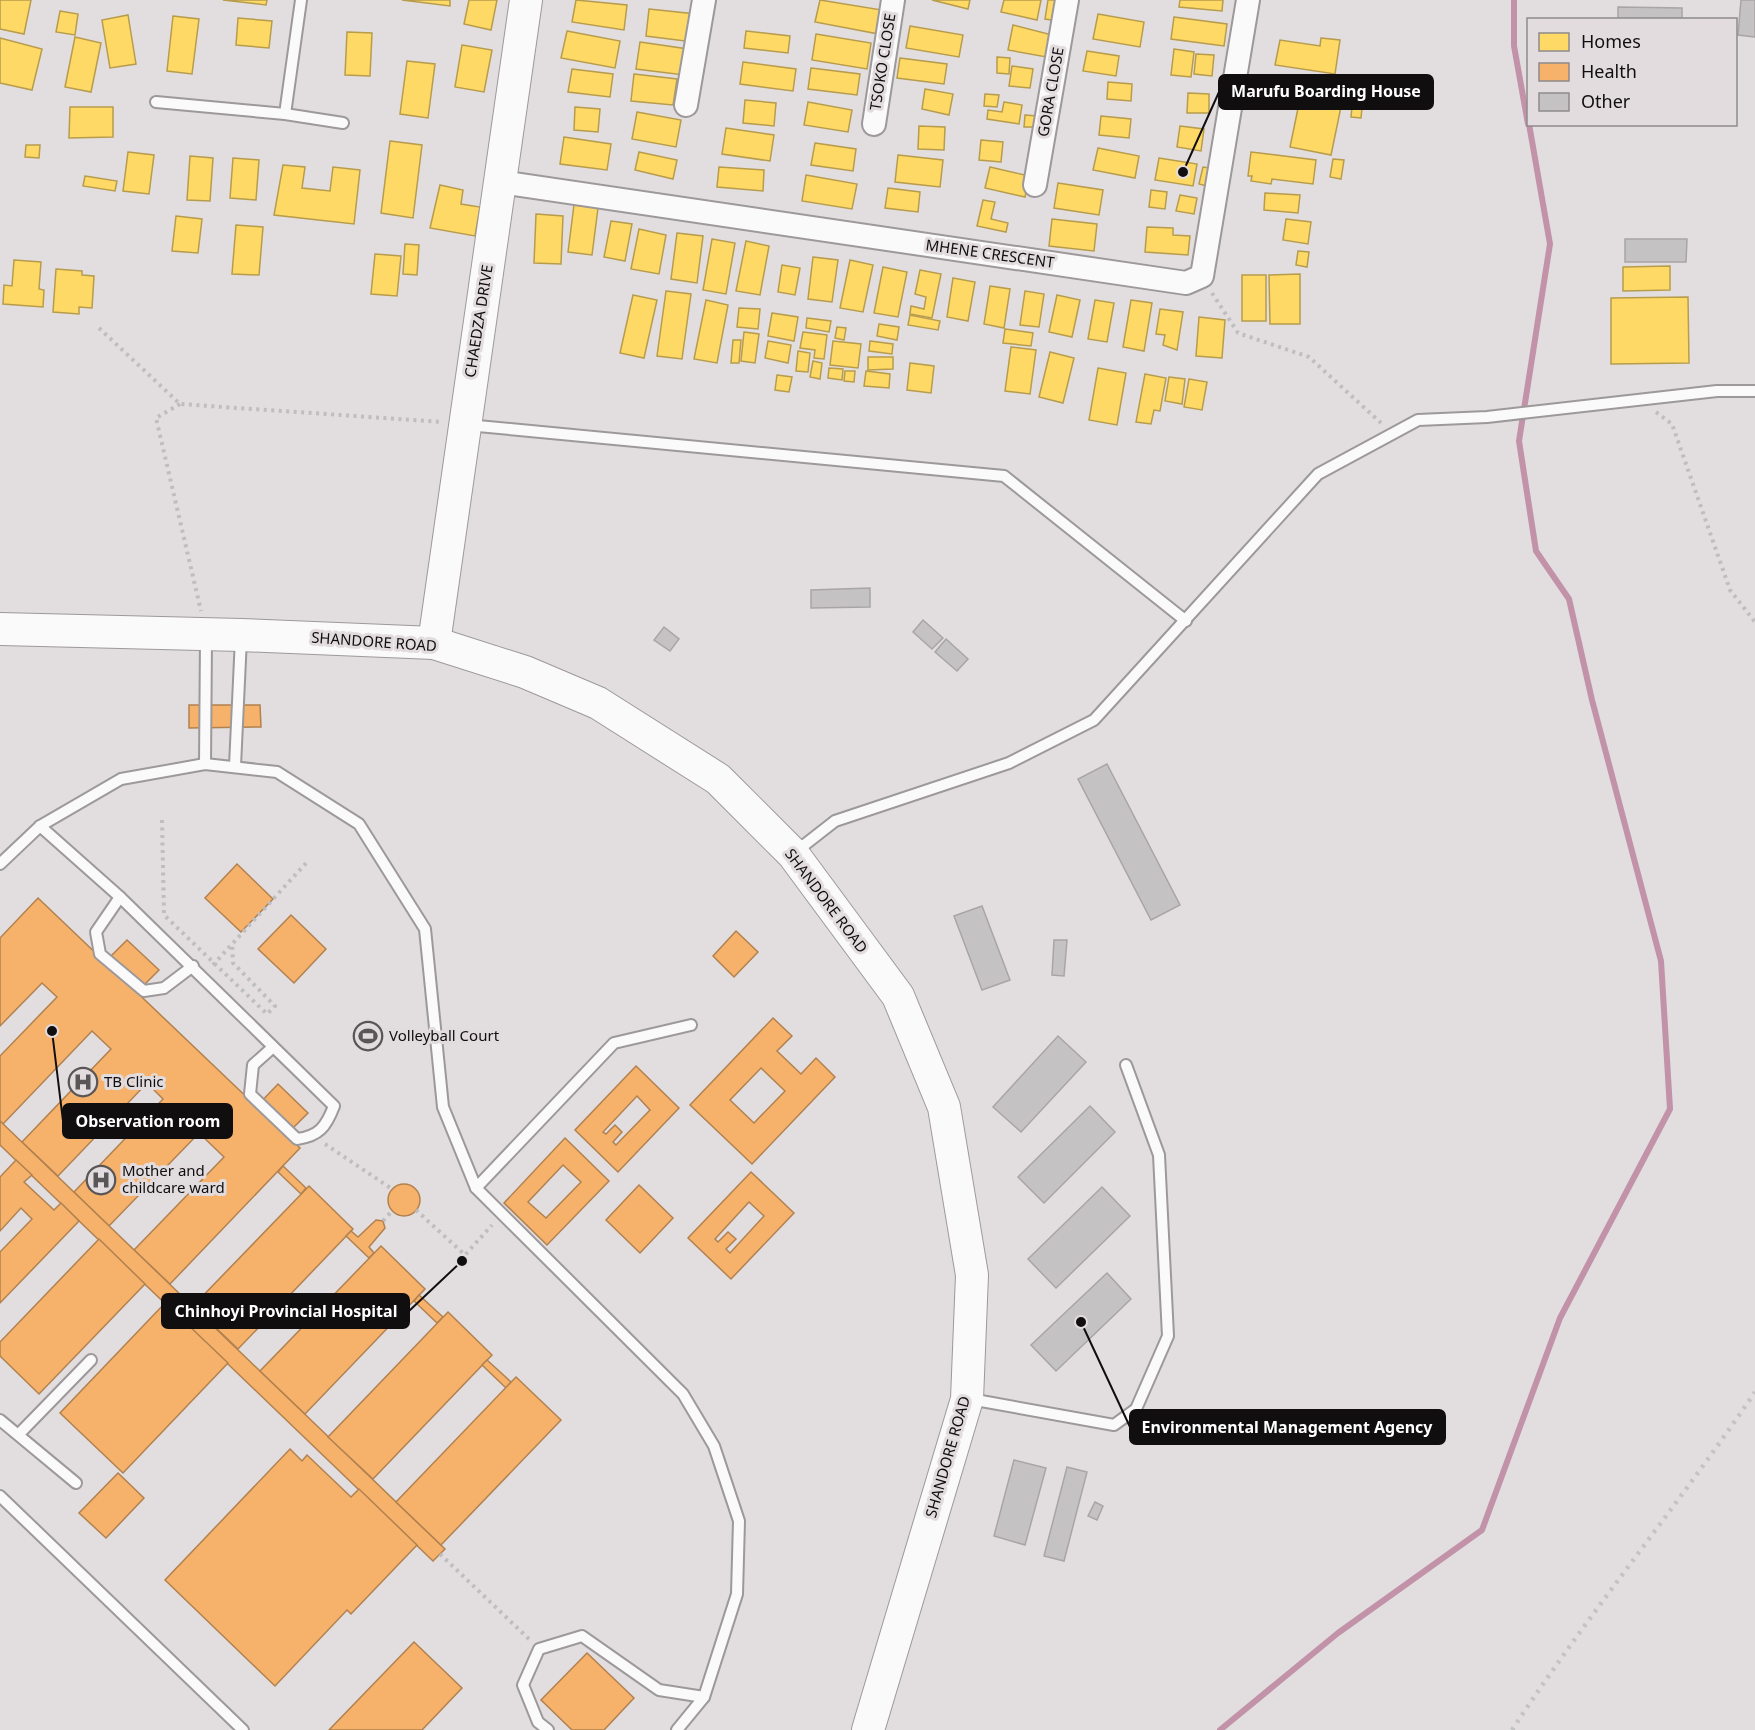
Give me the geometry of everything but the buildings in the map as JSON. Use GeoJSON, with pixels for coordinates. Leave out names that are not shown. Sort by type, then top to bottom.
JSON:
{"type":"FeatureCollection","features":[{"type":"Feature","properties":{"kind":"street","name":"CHAEDZA DRIVE"},"geometry":{"type":"LineString","coordinates":[[434,643],[463,425],[526,0]]}},
{"type":"Feature","properties":{"kind":"street"},"geometry":{"type":"LineString","coordinates":[[686,105],[704,0]]}},
{"type":"Feature","properties":{"kind":"street","name":"TSOKO CLOSE"},"geometry":{"type":"LineString","coordinates":[[874,124],[893,0]]}},
{"type":"Feature","properties":{"kind":"street","name":"GORA CLOSE"},"geometry":{"type":"LineString","coordinates":[[1035,184],[1067,0]]}},
{"type":"Feature","properties":{"kind":"street"},"geometry":{"type":"LineString","coordinates":[[1202,276],[1248,0]]}},
{"type":"Feature","properties":{"kind":"street","name":"MHENE CRESCENT"},"geometry":{"type":"LineString","coordinates":[[500,182],[1186,283],[1202,276]]}},
{"type":"Feature","properties":{"kind":"street","name":"SHANDORE ROAD"},"geometry":{"type":"LineString","coordinates":[[0,629],[434,643],[525,672],[598,703],[718,779],[793,855],[898,996],[944,1107],[972,1275],[967,1399],[868,1730]]}},
{"type":"Feature","properties":{"kind":"lane"},"geometry":{"type":"LineString","coordinates":[[285,114],[301,0]]}},
{"type":"Feature","properties":{"kind":"lane"},"geometry":{"type":"LineString","coordinates":[[156,102],[285,114],[343,123]]}},
{"type":"Feature","properties":{"kind":"lane"},"geometry":{"type":"LineString","coordinates":[[793,855],[835,820],[1009,763],[1094,720],[1318,474],[1418,420],[1487,417],[1717,391],[1755,391]]}},
{"type":"Feature","properties":{"kind":"lane"},"geometry":{"type":"LineString","coordinates":[[463,425],[1004,476],[1186,621]]}},
{"type":"Feature","properties":{"kind":"lane"},"geometry":{"type":"LineString","coordinates":[[205,764],[206,635]]}},
{"type":"Feature","properties":{"kind":"lane"},"geometry":{"type":"LineString","coordinates":[[235,766],[241,635]]}},
{"type":"Feature","properties":{"kind":"lane"},"geometry":{"type":"LineString","coordinates":[[0,864],[40,826],[121,779],[205,764],[277,772],[359,824],[425,930],[443,1107],[476,1188],[683,1394],[714,1446],[739,1521],[736,1594],[704,1696],[676,1730]]}},
{"type":"Feature","properties":{"kind":"lane"},"geometry":{"type":"LineString","coordinates":[[40,826],[193,966],[272,1048],[334,1106],[327,1125],[314,1137],[297,1139],[250,1094],[253,1065],[272,1048]]}},
{"type":"Feature","properties":{"kind":"lane"},"geometry":{"type":"LineString","coordinates":[[120,897],[96,932],[100,954],[144,991],[164,988],[193,966]]}},
{"type":"Feature","properties":{"kind":"lane"},"geometry":{"type":"LineString","coordinates":[[476,1188],[614,1043],[691,1025]]}},
{"type":"Feature","properties":{"kind":"lane"},"geometry":{"type":"LineString","coordinates":[[967,1399],[1114,1425],[1136,1409],[1168,1336],[1159,1155],[1126,1065]]}},
{"type":"Feature","properties":{"kind":"lane"},"geometry":{"type":"LineString","coordinates":[[19,1434],[91,1360]]}},
{"type":"Feature","properties":{"kind":"lane"},"geometry":{"type":"LineString","coordinates":[[0,1420],[76,1483]]}},
{"type":"Feature","properties":{"kind":"lane"},"geometry":{"type":"LineString","coordinates":[[0,1496],[243,1730]]}},
{"type":"Feature","properties":{"kind":"lane"},"geometry":{"type":"LineString","coordinates":[[548,1730],[538,1722],[523,1685],[539,1649],[582,1635],[658,1690],[704,1696]]}},
{"type":"Feature","properties":{"kind":"path"},"geometry":{"type":"LineString","coordinates":[[1202,276],[1238,333],[1308,357],[1393,434]]}},
{"type":"Feature","properties":{"kind":"path"},"geometry":{"type":"LineString","coordinates":[[99,328],[180,404]]}},
{"type":"Feature","properties":{"kind":"path"},"geometry":{"type":"LineString","coordinates":[[1641,400],[1672,424],[1730,590],[1755,622]]}},
{"type":"Feature","properties":{"kind":"path"},"geometry":{"type":"LineString","coordinates":[[206,635],[156,418],[180,404],[463,425]]}},
{"type":"Feature","properties":{"kind":"path"},"geometry":{"type":"LineString","coordinates":[[162,820],[164,915],[267,1014],[275,1006],[232,963],[232,943]]}},
{"type":"Feature","properties":{"kind":"path"},"geometry":{"type":"LineString","coordinates":[[214,963],[307,862]]}},
{"type":"Feature","properties":{"kind":"path"},"geometry":{"type":"LineString","coordinates":[[314,1137],[392,1189]]}},
{"type":"Feature","properties":{"kind":"path"},"geometry":{"type":"LineString","coordinates":[[416,1210],[465,1255],[503,1214]]}},
{"type":"Feature","properties":{"kind":"path"},"geometry":{"type":"LineString","coordinates":[[382,1221],[392,1211]]}},
{"type":"Feature","properties":{"kind":"path"},"geometry":{"type":"LineString","coordinates":[[440,1554],[539,1649]]}},
{"type":"Feature","properties":{"kind":"waterway"},"geometry":{"type":"LineString","coordinates":[[1514,0],[1514,46],[1527,118]]}},
{"type":"Feature","properties":{"kind":"waterway"},"geometry":{"type":"LineString","coordinates":[[1220,1730],[1338,1633],[1482,1530],[1560,1318],[1670,1109],[1661,961],[1592,700],[1569,599],[1536,551],[1519,441],[1550,244],[1529,126]]}},
{"type":"Feature","properties":{"kind":"railway"},"geometry":{"type":"LineString","coordinates":[[1512,1730],[1571,1644],[1755,1392]]}},
{"type":"Feature","properties":{"kind":"place","name":"Marufu Boarding House"},"geometry":{"type":"Point","coordinates":[1183,172]}},
{"type":"Feature","properties":{"kind":"place","name":"Observation room"},"geometry":{"type":"Point","coordinates":[52,1031]}},
{"type":"Feature","properties":{"kind":"place","name":"Volleyball Court"},"geometry":{"type":"Point","coordinates":[368,1036]}},
{"type":"Feature","properties":{"kind":"place","name":"TB Clinic"},"geometry":{"type":"Point","coordinates":[83,1082]}},
{"type":"Feature","properties":{"kind":"place","name":"Mother and childcare ward"},"geometry":{"type":"Point","coordinates":[101,1180]}},
{"type":"Feature","properties":{"kind":"place","name":"Chinhoyi Provincial Hospital"},"geometry":{"type":"Point","coordinates":[462,1261]}},
{"type":"Feature","properties":{"kind":"place","name":"Environmental Management Agency"},"geometry":{"type":"Point","coordinates":[1081,1322]}}]}
